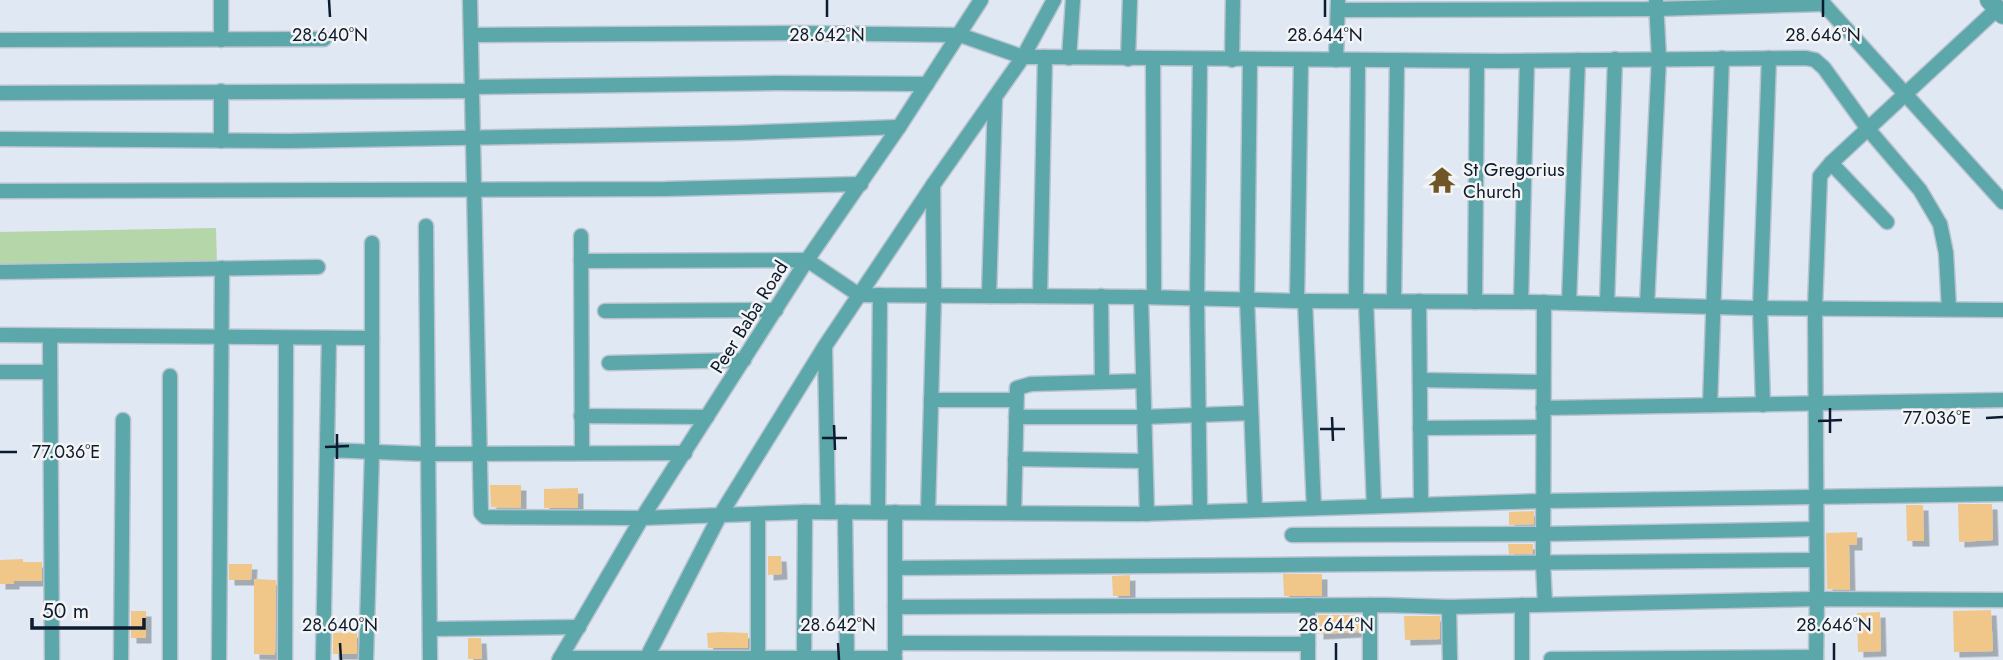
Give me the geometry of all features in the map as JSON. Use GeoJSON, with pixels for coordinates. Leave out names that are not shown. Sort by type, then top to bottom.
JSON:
{"type":"FeatureCollection","features":[{"type":"Feature","properties":{"kind":"street"},"geometry":{"type":"LineString","coordinates":[[221,0],[221,40]]}},
{"type":"Feature","properties":{"kind":"street"},"geometry":{"type":"LineString","coordinates":[[470,0],[481,516],[642,518],[805,512],[1147,514],[1544,501],[2003,494]]}},
{"type":"Feature","properties":{"kind":"street","name":"Peer Baba Road"},"geometry":{"type":"LineString","coordinates":[[560,659],[642,518],[807,260],[861,184],[981,0]]}},
{"type":"Feature","properties":{"kind":"street"},"geometry":{"type":"LineString","coordinates":[[652,659],[719,517],[825,346],[1023,57],[1054,0]]}},
{"type":"Feature","properties":{"kind":"street"},"geometry":{"type":"LineString","coordinates":[[1069,58],[1073,0]]}},
{"type":"Feature","properties":{"kind":"street"},"geometry":{"type":"LineString","coordinates":[[1128,59],[1130,0]]}},
{"type":"Feature","properties":{"kind":"street"},"geometry":{"type":"LineString","coordinates":[[1232,60],[1233,0]]}},
{"type":"Feature","properties":{"kind":"street"},"geometry":{"type":"LineString","coordinates":[[1336,60],[1338,5],[1822,2],[2003,202]]}},
{"type":"Feature","properties":{"kind":"street"},"geometry":{"type":"LineString","coordinates":[[1647,305],[1659,58],[1656,5]]}},
{"type":"Feature","properties":{"kind":"street"},"geometry":{"type":"LineString","coordinates":[[1551,659],[1816,658],[1818,599],[1815,308],[1820,176],[1996,8]]}},
{"type":"Feature","properties":{"kind":"street"},"geometry":{"type":"LineString","coordinates":[[471,35],[960,35],[1023,57],[1069,58],[1397,61],[1659,58],[1815,60],[1824,68],[1868,129],[1920,190],[1940,224],[1946,253],[1949,309]]}},
{"type":"Feature","properties":{"kind":"street"},"geometry":{"type":"LineString","coordinates":[[0,40],[324,39]]}},
{"type":"Feature","properties":{"kind":"street"},"geometry":{"type":"LineString","coordinates":[[1040,296],[1045,57]]}},
{"type":"Feature","properties":{"kind":"street"},"geometry":{"type":"LineString","coordinates":[[1710,405],[1722,58]]}},
{"type":"Feature","properties":{"kind":"street"},"geometry":{"type":"LineString","coordinates":[[1763,405],[1760,308],[1769,58]]}},
{"type":"Feature","properties":{"kind":"street"},"geometry":{"type":"LineString","coordinates":[[1147,514],[1143,380],[1148,297],[1153,59]]}},
{"type":"Feature","properties":{"kind":"street"},"geometry":{"type":"LineString","coordinates":[[1607,304],[1615,59]]}},
{"type":"Feature","properties":{"kind":"street"},"geometry":{"type":"LineString","coordinates":[[1200,60],[1197,298],[1200,512]]}},
{"type":"Feature","properties":{"kind":"street"},"geometry":{"type":"LineString","coordinates":[[1251,60],[1247,298],[1255,510]]}},
{"type":"Feature","properties":{"kind":"street"},"geometry":{"type":"LineString","coordinates":[[1301,60],[1301,301],[1314,508]]}},
{"type":"Feature","properties":{"kind":"street"},"geometry":{"type":"LineString","coordinates":[[1358,60],[1361,301],[1374,506]]}},
{"type":"Feature","properties":{"kind":"street"},"geometry":{"type":"LineString","coordinates":[[1569,303],[1578,60]]}},
{"type":"Feature","properties":{"kind":"street"},"geometry":{"type":"LineString","coordinates":[[1394,302],[1397,61]]}},
{"type":"Feature","properties":{"kind":"street"},"geometry":{"type":"LineString","coordinates":[[1475,302],[1477,61]]}},
{"type":"Feature","properties":{"kind":"street"},"geometry":{"type":"LineString","coordinates":[[1521,302],[1527,61]]}},
{"type":"Feature","properties":{"kind":"street"},"geometry":{"type":"LineString","coordinates":[[0,93],[778,83],[927,84]]}},
{"type":"Feature","properties":{"kind":"street"},"geometry":{"type":"LineString","coordinates":[[220,91],[221,141]]}},
{"type":"Feature","properties":{"kind":"street"},"geometry":{"type":"LineString","coordinates":[[989,296],[996,97]]}},
{"type":"Feature","properties":{"kind":"street"},"geometry":{"type":"LineString","coordinates":[[0,139],[221,141],[474,138],[899,127]]}},
{"type":"Feature","properties":{"kind":"street"},"geometry":{"type":"LineString","coordinates":[[1831,163],[1887,222]]}},
{"type":"Feature","properties":{"kind":"street"},"geometry":{"type":"LineString","coordinates":[[0,191],[665,189],[861,184]]}},
{"type":"Feature","properties":{"kind":"street"},"geometry":{"type":"LineString","coordinates":[[928,512],[934,296],[933,185]]}},
{"type":"Feature","properties":{"kind":"street"},"geometry":{"type":"LineString","coordinates":[[426,226],[430,660]]}},
{"type":"Feature","properties":{"kind":"street"},"geometry":{"type":"LineString","coordinates":[[582,236],[582,452]]}},
{"type":"Feature","properties":{"kind":"street"},"geometry":{"type":"LineString","coordinates":[[366,660],[372,452],[372,243]]}},
{"type":"Feature","properties":{"kind":"street"},"geometry":{"type":"LineString","coordinates":[[581,261],[807,260],[859,295],[1101,296],[2003,310]]}},
{"type":"Feature","properties":{"kind":"street"},"geometry":{"type":"LineString","coordinates":[[0,272],[318,267]]}},
{"type":"Feature","properties":{"kind":"street"},"geometry":{"type":"LineString","coordinates":[[219,660],[222,268]]}},
{"type":"Feature","properties":{"kind":"street"},"geometry":{"type":"LineString","coordinates":[[878,512],[880,295]]}},
{"type":"Feature","properties":{"kind":"street"},"geometry":{"type":"LineString","coordinates":[[1101,296],[1101,382]]}},
{"type":"Feature","properties":{"kind":"street"},"geometry":{"type":"LineString","coordinates":[[1419,302],[1421,504]]}},
{"type":"Feature","properties":{"kind":"street"},"geometry":{"type":"LineString","coordinates":[[1544,302],[1545,604]]}},
{"type":"Feature","properties":{"kind":"street"},"geometry":{"type":"LineString","coordinates":[[605,311],[776,310]]}},
{"type":"Feature","properties":{"kind":"street"},"geometry":{"type":"LineString","coordinates":[[0,335],[372,338]]}},
{"type":"Feature","properties":{"kind":"street"},"geometry":{"type":"LineString","coordinates":[[50,336],[52,660]]}},
{"type":"Feature","properties":{"kind":"street"},"geometry":{"type":"LineString","coordinates":[[285,660],[286,338]]}},
{"type":"Feature","properties":{"kind":"street"},"geometry":{"type":"LineString","coordinates":[[323,660],[329,338]]}},
{"type":"Feature","properties":{"kind":"street"},"geometry":{"type":"LineString","coordinates":[[825,346],[828,512]]}},
{"type":"Feature","properties":{"kind":"street"},"geometry":{"type":"LineString","coordinates":[[609,363],[744,360]]}},
{"type":"Feature","properties":{"kind":"street"},"geometry":{"type":"LineString","coordinates":[[0,372],[50,372]]}},
{"type":"Feature","properties":{"kind":"street"},"geometry":{"type":"LineString","coordinates":[[170,376],[170,660]]}},
{"type":"Feature","properties":{"kind":"street"},"geometry":{"type":"LineString","coordinates":[[1014,513],[1016,391],[1021,386],[1143,380]]}},
{"type":"Feature","properties":{"kind":"street"},"geometry":{"type":"LineString","coordinates":[[1420,380],[1543,382]]}},
{"type":"Feature","properties":{"kind":"street"},"geometry":{"type":"LineString","coordinates":[[931,400],[1016,400]]}},
{"type":"Feature","properties":{"kind":"street"},"geometry":{"type":"LineString","coordinates":[[1543,408],[2003,400]]}},
{"type":"Feature","properties":{"kind":"street"},"geometry":{"type":"LineString","coordinates":[[1016,417],[1144,417],[1251,413]]}},
{"type":"Feature","properties":{"kind":"street"},"geometry":{"type":"LineString","coordinates":[[581,416],[707,417]]}},
{"type":"Feature","properties":{"kind":"street"},"geometry":{"type":"LineString","coordinates":[[121,660],[123,420]]}},
{"type":"Feature","properties":{"kind":"street"},"geometry":{"type":"LineString","coordinates":[[1420,428],[1543,427]]}},
{"type":"Feature","properties":{"kind":"street"},"geometry":{"type":"LineString","coordinates":[[327,450],[428,454],[685,453]]}},
{"type":"Feature","properties":{"kind":"street"},"geometry":{"type":"LineString","coordinates":[[1015,459],[1146,461]]}},
{"type":"Feature","properties":{"kind":"street"},"geometry":{"type":"LineString","coordinates":[[805,512],[811,659]]}},
{"type":"Feature","properties":{"kind":"street"},"geometry":{"type":"LineString","coordinates":[[841,659],[845,512]]}},
{"type":"Feature","properties":{"kind":"street"},"geometry":{"type":"LineString","coordinates":[[560,659],[895,659],[895,512]]}},
{"type":"Feature","properties":{"kind":"street"},"geometry":{"type":"LineString","coordinates":[[758,514],[758,659]]}},
{"type":"Feature","properties":{"kind":"street"},"geometry":{"type":"LineString","coordinates":[[1292,535],[1816,529]]}},
{"type":"Feature","properties":{"kind":"street"},"geometry":{"type":"LineString","coordinates":[[895,568],[1816,560]]}},
{"type":"Feature","properties":{"kind":"street"},"geometry":{"type":"LineString","coordinates":[[895,607],[1449,607],[1818,599],[2003,600]]}},
{"type":"Feature","properties":{"kind":"street"},"geometry":{"type":"LineString","coordinates":[[1308,605],[1308,660]]}},
{"type":"Feature","properties":{"kind":"street"},"geometry":{"type":"LineString","coordinates":[[1370,605],[1370,660]]}},
{"type":"Feature","properties":{"kind":"street"},"geometry":{"type":"LineString","coordinates":[[1522,605],[1522,660]]}},
{"type":"Feature","properties":{"kind":"street"},"geometry":{"type":"LineString","coordinates":[[1449,607],[1450,660]]}},
{"type":"Feature","properties":{"kind":"street"},"geometry":{"type":"LineString","coordinates":[[430,629],[579,627]]}},
{"type":"Feature","properties":{"kind":"street"},"geometry":{"type":"LineString","coordinates":[[894,643],[1308,644]]}},
{"type":"Feature","properties":{"kind":"green space"},"geometry":{"type":"Polygon","coordinates":[[[216,228],[217,264],[0,265],[0,232],[216,228]]]}},
{"type":"Feature","properties":{"kind":"building"},"geometry":{"type":"Polygon","coordinates":[[[490,485],[521,485],[521,508],[491,507],[490,485]]]}},
{"type":"Feature","properties":{"kind":"building"},"geometry":{"type":"Polygon","coordinates":[[[578,488],[578,508],[544,508],[544,489],[578,488]]]}},
{"type":"Feature","properties":{"kind":"building"},"geometry":{"type":"Polygon","coordinates":[[[1958,504],[1992,504],[1993,540],[1959,542],[1958,504]]]}},
{"type":"Feature","properties":{"kind":"building"},"geometry":{"type":"Polygon","coordinates":[[[1906,505],[1923,505],[1924,541],[1907,541],[1906,505]]]}},
{"type":"Feature","properties":{"kind":"building"},"geometry":{"type":"Polygon","coordinates":[[[1534,511],[1534,524],[1509,525],[1509,512],[1534,511]]]}},
{"type":"Feature","properties":{"kind":"building"},"geometry":{"type":"Polygon","coordinates":[[[1857,532],[1857,545],[1849,545],[1850,590],[1827,589],[1826,533],[1857,532]]]}},
{"type":"Feature","properties":{"kind":"building"},"geometry":{"type":"Polygon","coordinates":[[[1508,544],[1533,544],[1533,554],[1509,554],[1508,544]]]}},
{"type":"Feature","properties":{"kind":"building"},"geometry":{"type":"Polygon","coordinates":[[[768,556],[781,556],[782,574],[768,575],[768,556]]]}},
{"type":"Feature","properties":{"kind":"building"},"geometry":{"type":"Polygon","coordinates":[[[23,559],[23,562],[42,562],[42,581],[0,584],[0,560],[23,559]]]}},
{"type":"Feature","properties":{"kind":"building"},"geometry":{"type":"Polygon","coordinates":[[[229,564],[252,564],[251,580],[229,580],[229,564]]]}},
{"type":"Feature","properties":{"kind":"building"},"geometry":{"type":"Polygon","coordinates":[[[1283,574],[1322,574],[1322,596],[1284,596],[1283,574]]]}},
{"type":"Feature","properties":{"kind":"building"},"geometry":{"type":"Polygon","coordinates":[[[1130,575],[1130,596],[1113,596],[1112,576],[1130,575]]]}},
{"type":"Feature","properties":{"kind":"building"},"geometry":{"type":"Polygon","coordinates":[[[254,579],[276,580],[275,655],[254,654],[254,579]]]}},
{"type":"Feature","properties":{"kind":"building"},"geometry":{"type":"Polygon","coordinates":[[[1991,610],[1993,651],[1954,652],[1953,611],[1991,610]]]}},
{"type":"Feature","properties":{"kind":"building"},"geometry":{"type":"Polygon","coordinates":[[[131,611],[146,611],[146,638],[131,638],[131,611]]]}},
{"type":"Feature","properties":{"kind":"building"},"geometry":{"type":"Polygon","coordinates":[[[1880,612],[1881,651],[1858,652],[1857,613],[1880,612]]]}},
{"type":"Feature","properties":{"kind":"building"},"geometry":{"type":"Polygon","coordinates":[[[1318,615],[1360,615],[1360,632],[1318,634],[1318,615]]]}},
{"type":"Feature","properties":{"kind":"building"},"geometry":{"type":"Polygon","coordinates":[[[1404,616],[1440,616],[1440,639],[1405,640],[1404,616]]]}},
{"type":"Feature","properties":{"kind":"building"},"geometry":{"type":"Polygon","coordinates":[[[357,632],[357,654],[333,654],[333,633],[357,632]]]}},
{"type":"Feature","properties":{"kind":"building"},"geometry":{"type":"Polygon","coordinates":[[[707,633],[748,633],[748,648],[708,648],[707,633]]]}},
{"type":"Feature","properties":{"kind":"building"},"geometry":{"type":"Polygon","coordinates":[[[468,638],[481,638],[482,659],[468,659],[468,638]]]}},
{"type":"Feature","properties":{"kind":"place","name":"St Gregorius Church"},"geometry":{"type":"Point","coordinates":[1442,180]}}]}
